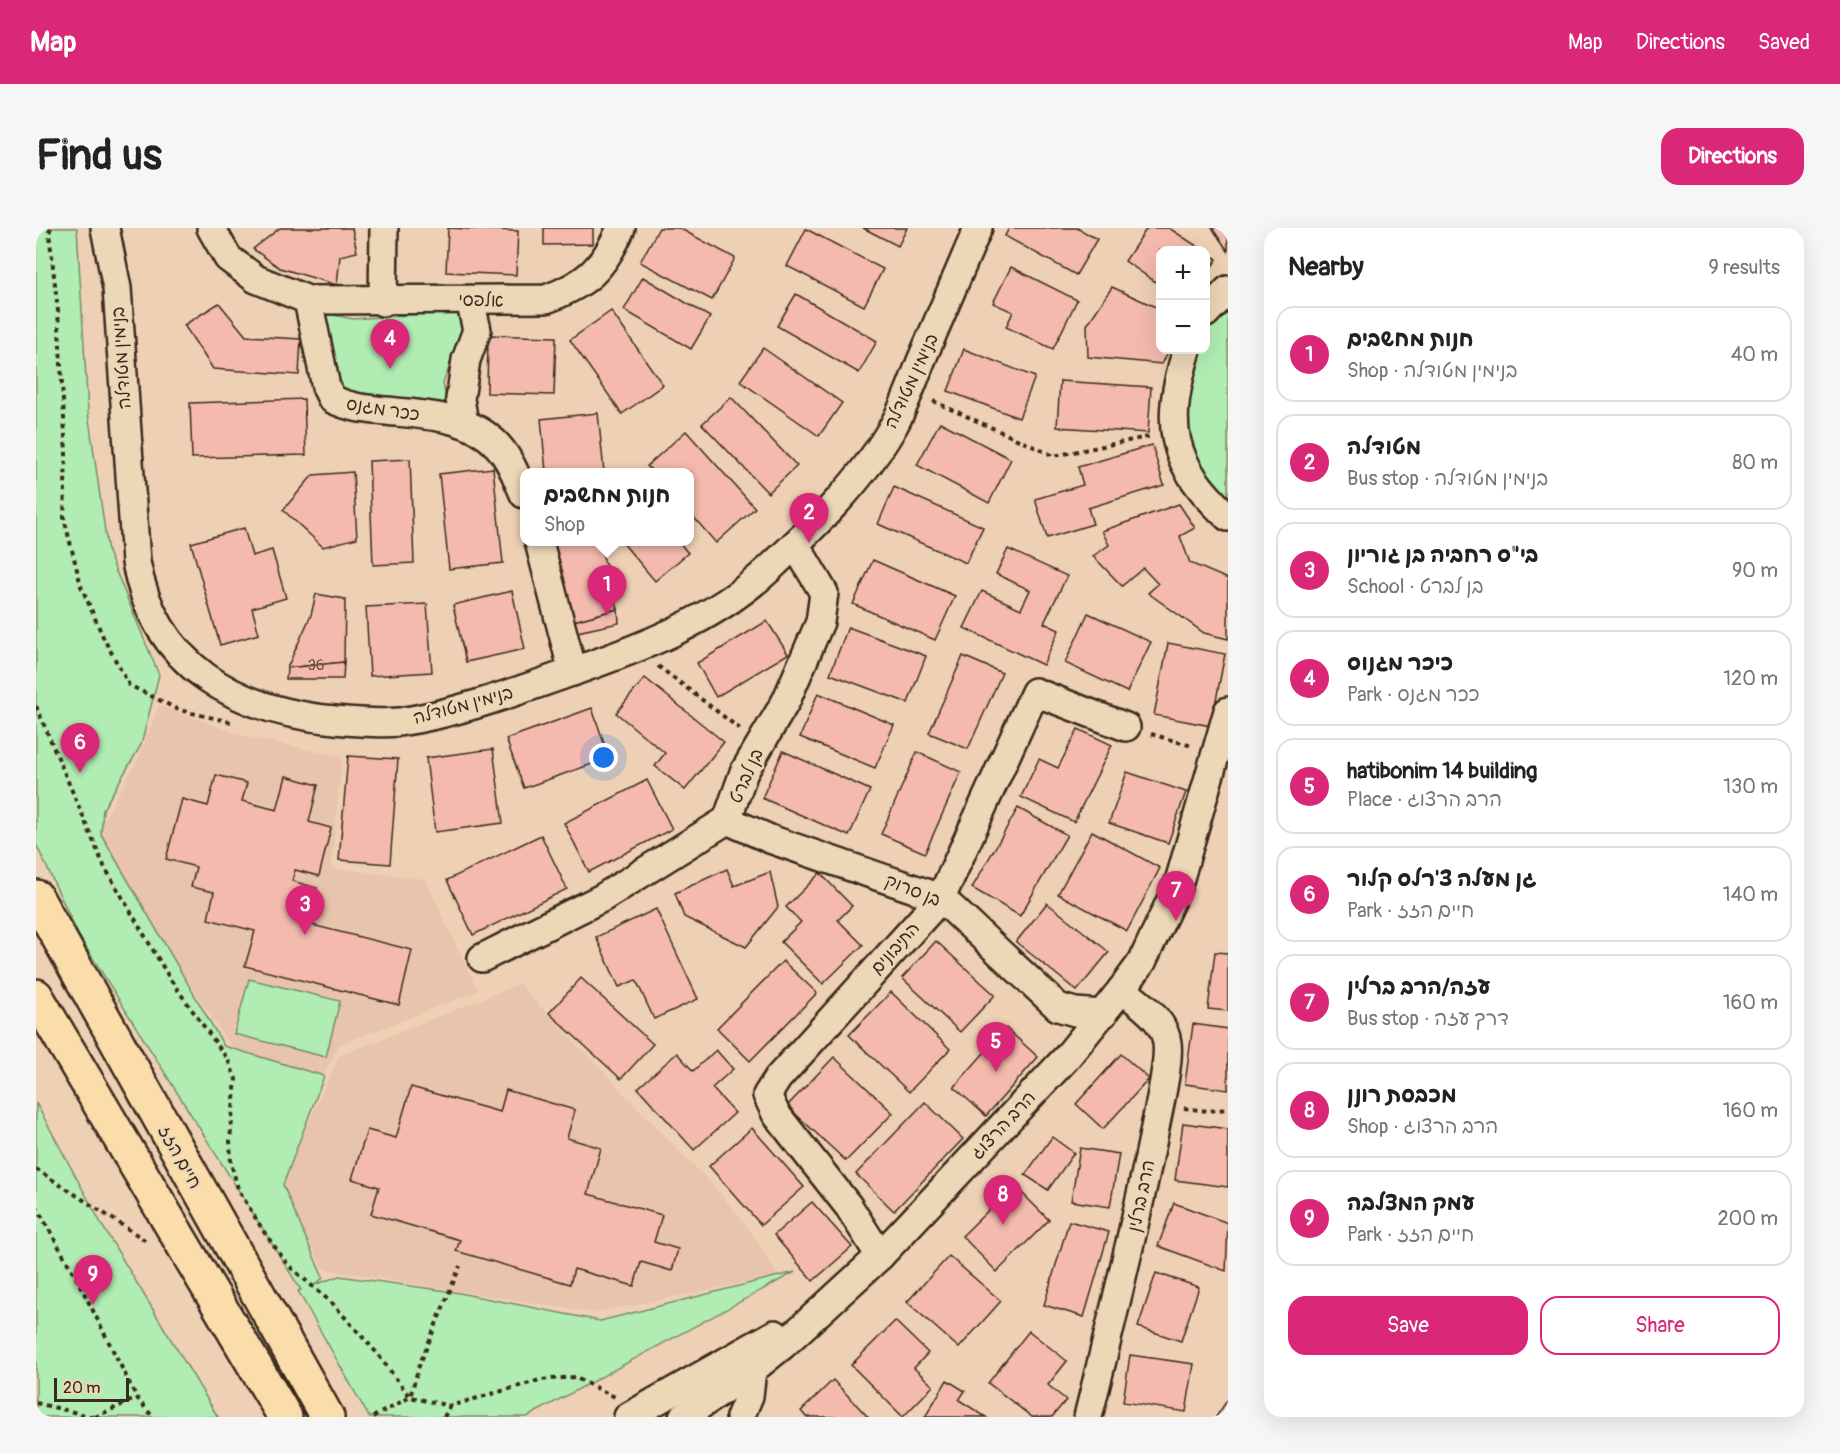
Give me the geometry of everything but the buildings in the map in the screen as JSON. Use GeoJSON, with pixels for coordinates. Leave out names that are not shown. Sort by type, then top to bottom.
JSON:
{"type":"FeatureCollection","features":[{"type":"Feature","properties":{"kind":"main road","name":"חיים הזז"},"geometry":{"type":"LineString","coordinates":[[36,897],[327,1417]]}},
{"type":"Feature","properties":{"kind":"main road"},"geometry":{"type":"LineString","coordinates":[[36,996],[285,1417]]}},
{"type":"Feature","properties":{"kind":"street","name":"בנימין מטודלה"},"geometry":{"type":"LineString","coordinates":[[105,228],[117,288],[135,562],[140,587],[159,630],[211,683],[257,705],[303,717],[366,723],[399,722],[433,714],[505,695],[573,672],[677,632],[707,616],[767,571],[818,522],[868,464],[894,424],[978,228]]}},
{"type":"Feature","properties":{"kind":"street"},"geometry":{"type":"LineString","coordinates":[[211,228],[228,258],[256,279],[308,300]]}},
{"type":"Feature","properties":{"kind":"street"},"geometry":{"type":"LineString","coordinates":[[383,302],[384,228]]}},
{"type":"Feature","properties":{"kind":"street","name":"אלפסי"},"geometry":{"type":"LineString","coordinates":[[308,300],[383,302],[546,299],[572,290],[590,277],[604,262],[621,228]]}},
{"type":"Feature","properties":{"kind":"street"},"geometry":{"type":"LineString","coordinates":[[1210,310],[1228,291]]}},
{"type":"Feature","properties":{"kind":"street","name":"ככר מגנס"},"geometry":{"type":"LineString","coordinates":[[308,300],[326,387],[332,399],[348,407],[440,417],[464,423]]}},
{"type":"Feature","properties":{"kind":"street"},"geometry":{"type":"LineString","coordinates":[[470,300],[477,330],[466,360],[460,399],[464,423],[497,445],[511,464],[520,483]]}},
{"type":"Feature","properties":{"kind":"street"},"geometry":{"type":"LineString","coordinates":[[1186,354],[1175,388],[1174,432],[1195,484],[1228,517]]}},
{"type":"Feature","properties":{"kind":"street","name":"בן לברט"},"geometry":{"type":"LineString","coordinates":[[482,958],[602,898],[727,820],[744,772],[786,701],[820,622],[824,593],[815,574],[795,544]]}},
{"type":"Feature","properties":{"kind":"street"},"geometry":{"type":"LineString","coordinates":[[540,546],[573,672]]}},
{"type":"Feature","properties":{"kind":"street","name":"התיבונים"},"geometry":{"type":"LineString","coordinates":[[880,1256],[849,1207],[776,1114],[767,1095],[778,1078],[941,898],[1035,692],[1126,728]]}},
{"type":"Feature","properties":{"kind":"street","name":"הרב הרצוג"},"geometry":{"type":"LineString","coordinates":[[683,1417],[752,1370],[880,1256],[1067,1057],[1103,1014],[1142,962],[1178,885],[1218,753],[1228,711]]}},
{"type":"Feature","properties":{"kind":"street","name":"בן סרוק"},"geometry":{"type":"LineString","coordinates":[[727,820],[770,839],[941,898],[1058,1007]]}},
{"type":"Feature","properties":{"kind":"street","name":"הרב ברלין"},"geometry":{"type":"LineString","coordinates":[[1088,1417],[1135,1227],[1159,1105],[1168,1045],[1163,1027],[1151,1013],[1122,989]]}},
{"type":"Feature","properties":{"kind":"street"},"geometry":{"type":"LineString","coordinates":[[1058,1007],[1075,1012],[1103,1014]]}},
{"type":"Feature","properties":{"kind":"street"},"geometry":{"type":"LineString","coordinates":[[1058,1007],[1067,1026],[1067,1057]]}},
{"type":"Feature","properties":{"kind":"street","name":"הרב הרצוג"},"geometry":{"type":"LineString","coordinates":[[632,1415],[759,1344],[804,1315],[880,1256]]}},
{"type":"Feature","properties":{"kind":"street"},"geometry":{"type":"LineString","coordinates":[[740,1417],[749,1396],[752,1370]]}},
{"type":"Feature","properties":{"kind":"path"},"geometry":{"type":"LineString","coordinates":[[909,390],[1054,456],[1174,432]]}},
{"type":"Feature","properties":{"kind":"path"},"geometry":{"type":"LineString","coordinates":[[635,648],[761,743]]}},
{"type":"Feature","properties":{"kind":"path"},"geometry":{"type":"LineString","coordinates":[[36,706],[104,866],[170,979],[228,1060],[236,1079],[230,1140],[231,1163],[238,1189],[264,1233],[289,1266],[333,1304],[376,1352],[410,1396],[450,1406],[540,1380],[574,1377],[600,1388],[632,1415]]}},
{"type":"Feature","properties":{"kind":"path"},"geometry":{"type":"LineString","coordinates":[[1126,728],[1218,753]]}},
{"type":"Feature","properties":{"kind":"path"},"geometry":{"type":"LineString","coordinates":[[1159,1105],[1209,1111],[1228,1109]]}},
{"type":"Feature","properties":{"kind":"path"},"geometry":{"type":"LineString","coordinates":[[36,1169],[156,1248]]}},
{"type":"Feature","properties":{"kind":"path"},"geometry":{"type":"LineString","coordinates":[[36,1206],[80,1283],[137,1398],[153,1417]]}},
{"type":"Feature","properties":{"kind":"path"},"geometry":{"type":"LineString","coordinates":[[373,1417],[410,1396],[419,1366],[460,1266]]}},
{"type":"Feature","properties":{"kind":"path"},"geometry":{"type":"LineString","coordinates":[[36,1403],[94,1417],[137,1398]]}},
{"type":"Feature","properties":{"kind":"path"},"geometry":{"type":"LineString","coordinates":[[444,1417],[450,1406]]}},
{"type":"Feature","properties":{"kind":"shaded area"},"geometry":{"type":"Polygon","coordinates":[[[159,705],[244,736],[342,757],[331,868],[425,879],[478,991],[339,1045],[323,1076],[234,1051],[127,888],[99,828],[136,763],[159,705]]]}},
{"type":"Feature","properties":{"kind":"shaded area"},"geometry":{"type":"Polygon","coordinates":[[[519,984],[721,1194],[752,1233],[778,1276],[595,1313],[323,1269],[280,1185],[339,1056],[519,984]]]}},
{"type":"Feature","properties":{"kind":"green space"},"geometry":{"type":"Polygon","coordinates":[[[36,228],[77,228],[88,412],[108,552],[159,675],[141,745],[103,809],[101,834],[224,1046],[324,1076],[283,1185],[323,1278],[314,1285],[339,1276],[454,1292],[600,1321],[795,1272],[527,1417],[369,1417],[298,1291],[301,1290],[79,936],[36,844],[36,228]]]}},
{"type":"Feature","properties":{"kind":"green space"},"geometry":{"type":"Polygon","coordinates":[[[1228,295],[1228,503],[1191,451],[1185,437],[1184,426],[1186,393],[1196,354],[1210,354],[1210,324],[1218,307],[1228,295]]]}},
{"type":"Feature","properties":{"kind":"green space"},"geometry":{"type":"Polygon","coordinates":[[[462,311],[463,332],[443,383],[447,404],[344,394],[335,383],[318,312],[353,319],[462,311]]]}},
{"type":"Feature","properties":{"kind":"green space"},"geometry":{"type":"Polygon","coordinates":[[[249,979],[340,1001],[326,1057],[234,1034],[249,979]]]}},
{"type":"Feature","properties":{"kind":"green space"},"geometry":{"type":"Polygon","coordinates":[[[36,1103],[103,1227],[218,1417],[36,1417],[36,1103]]]}},
{"type":"Feature","properties":{"kind":"place","name":"כיכר מגנוס"},"geometry":{"type":"Point","coordinates":[390,369]}},
{"type":"Feature","properties":{"kind":"place","name":"מטודלה"},"geometry":{"type":"Point","coordinates":[809,543]}},
{"type":"Feature","properties":{"kind":"place","name":"חנות מחשבים"},"geometry":{"type":"Point","coordinates":[607,615]}},
{"type":"Feature","properties":{"kind":"place","name":"גן מעלה צ'רלס קלור"},"geometry":{"type":"Point","coordinates":[80,773]}},
{"type":"Feature","properties":{"kind":"place","name":"עזה/הרב ברלין"},"geometry":{"type":"Point","coordinates":[1176,921]}},
{"type":"Feature","properties":{"kind":"place","name":"בי\"ס רחביה בן גוריון"},"geometry":{"type":"Point","coordinates":[305,935]}},
{"type":"Feature","properties":{"kind":"place","name":"hatibonim 14 building"},"geometry":{"type":"Point","coordinates":[996,1072]}},
{"type":"Feature","properties":{"kind":"place","name":"מכבסת רונן"},"geometry":{"type":"Point","coordinates":[1003,1225]}},
{"type":"Feature","properties":{"kind":"place","name":"עמק המצלבה"},"geometry":{"type":"Point","coordinates":[93,1305]}}]}
